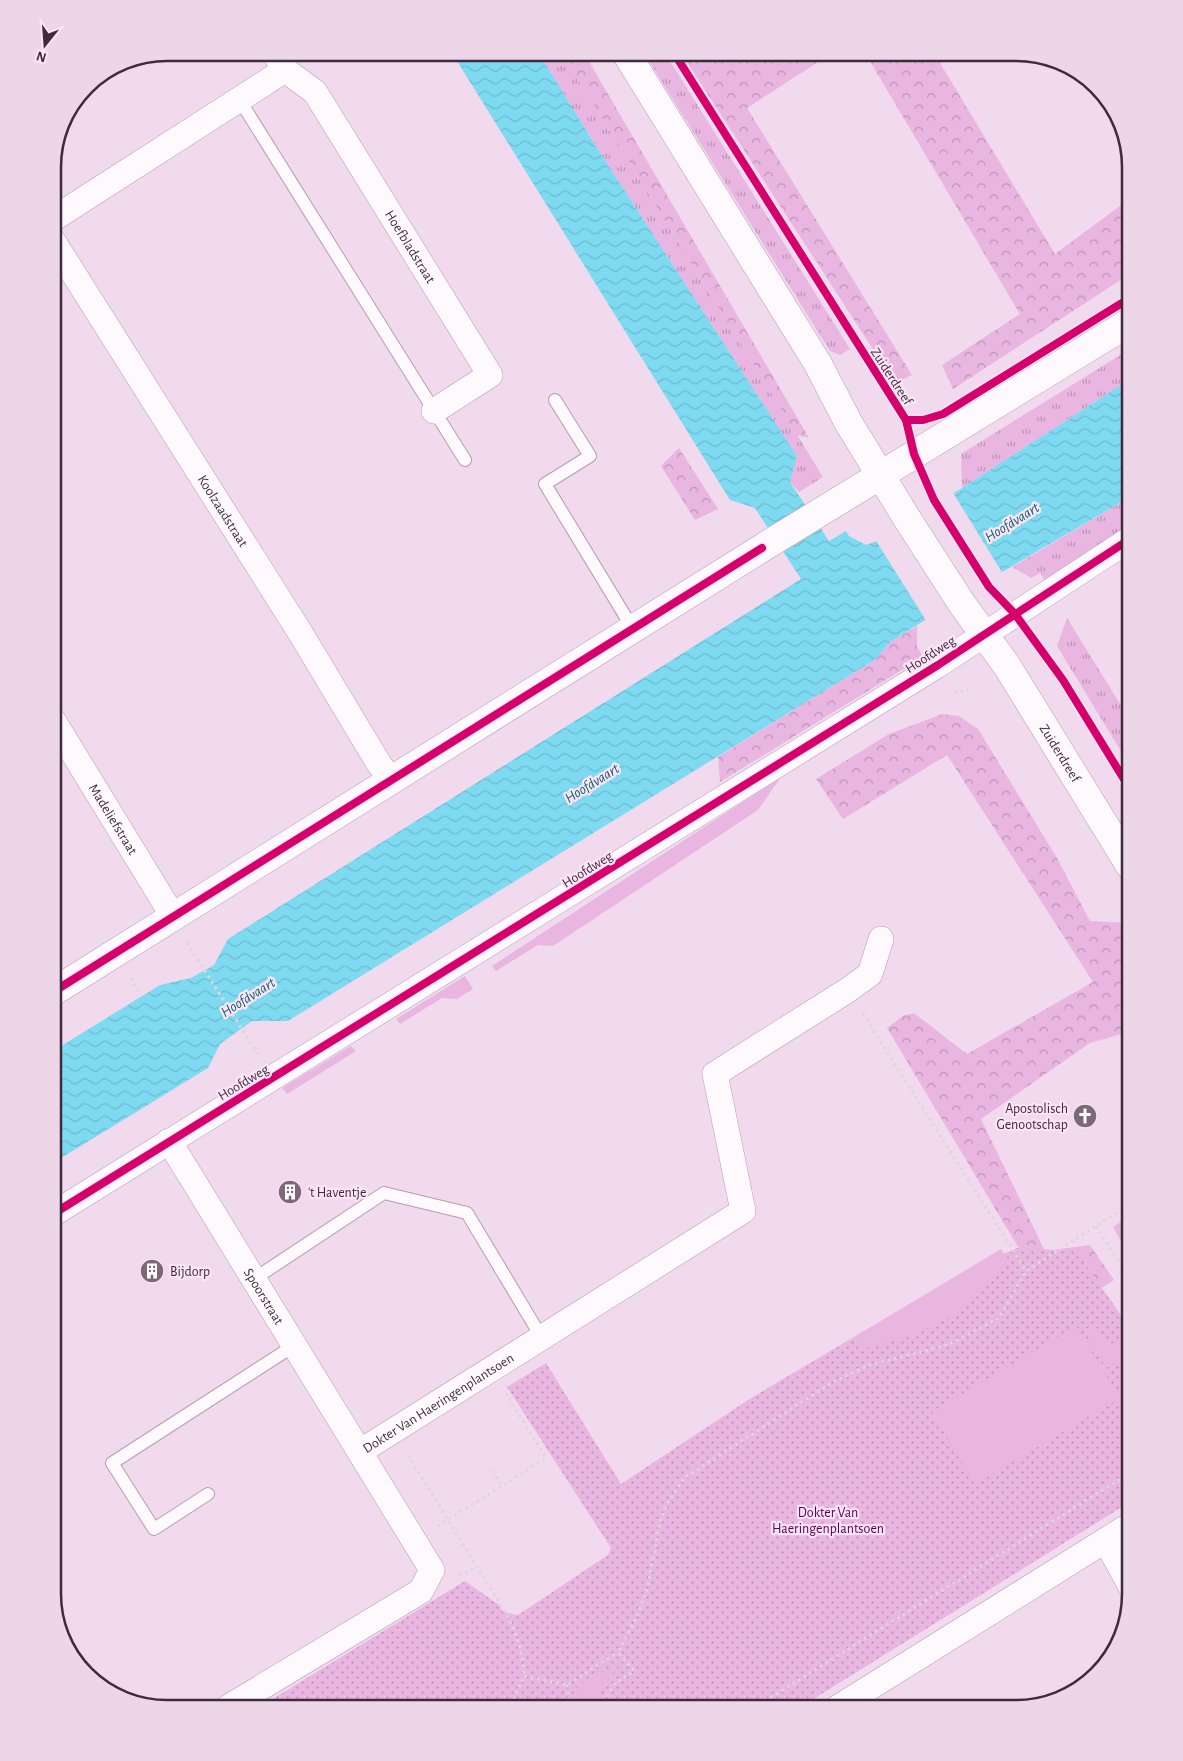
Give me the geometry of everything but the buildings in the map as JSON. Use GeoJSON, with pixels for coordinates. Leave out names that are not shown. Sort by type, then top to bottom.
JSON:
{"type":"FeatureCollection","features":[{"type":"Feature","properties":{"kind":"street","name":"Hoefbladstraat"},"geometry":{"type":"LineString","coordinates":[[61,214],[239,99],[279,61],[315,92],[490,375],[434,411]]}},
{"type":"Feature","properties":{"kind":"street","name":"Zuiderdreef"},"geometry":{"type":"LineString","coordinates":[[631,61],[818,364],[848,422],[906,517],[962,604],[1007,666],[1122,853]]}},
{"type":"Feature","properties":{"kind":"street","name":"Koolzaadstraat"},"geometry":{"type":"LineString","coordinates":[[61,254],[305,641],[379,764],[392,781]]}},
{"type":"Feature","properties":{"kind":"street"},"geometry":{"type":"LineString","coordinates":[[61,987],[762,548],[838,504],[880,475],[1122,327]]}},
{"type":"Feature","properties":{"kind":"street","name":"Hoofdweg"},"geometry":{"type":"LineString","coordinates":[[61,1208],[837,728],[1122,544]]}},
{"type":"Feature","properties":{"kind":"street","name":"Madeliefstraat"},"geometry":{"type":"LineString","coordinates":[[61,733],[174,918]]}},
{"type":"Feature","properties":{"kind":"street","name":"Dokter Van Haeringenplantsoen"},"geometry":{"type":"LineString","coordinates":[[240,1700],[421,1591],[432,1570],[361,1451],[743,1212],[715,1074],[848,990],[870,974],[881,939]]}},
{"type":"Feature","properties":{"kind":"street","name":"Spoorstraat"},"geometry":{"type":"LineString","coordinates":[[170,1141],[361,1451]]}},
{"type":"Feature","properties":{"kind":"street"},"geometry":{"type":"LineString","coordinates":[[850,1700],[1122,1530]]}},
{"type":"Feature","properties":{"kind":"street"},"geometry":{"type":"LineString","coordinates":[[1106,1541],[1122,1570]]}},
{"type":"Feature","properties":{"kind":"lane"},"geometry":{"type":"LineString","coordinates":[[239,99],[465,460]]}},
{"type":"Feature","properties":{"kind":"lane"},"geometry":{"type":"LineString","coordinates":[[555,400],[590,456],[545,484],[633,629]]}},
{"type":"Feature","properties":{"kind":"lane"},"geometry":{"type":"LineString","coordinates":[[254,1279],[384,1193],[467,1213],[542,1338]]}},
{"type":"Feature","properties":{"kind":"lane"},"geometry":{"type":"LineString","coordinates":[[208,1494],[154,1529],[112,1463],[295,1345]]}},
{"type":"Feature","properties":{"kind":"path"},"geometry":{"type":"LineString","coordinates":[[954,692],[968,690]]}},
{"type":"Feature","properties":{"kind":"path"},"geometry":{"type":"LineString","coordinates":[[186,942],[259,1056]]}},
{"type":"Feature","properties":{"kind":"path"},"geometry":{"type":"LineString","coordinates":[[129,975],[140,995]]}},
{"type":"Feature","properties":{"kind":"path"},"geometry":{"type":"LineString","coordinates":[[848,990],[1026,1271]]}},
{"type":"Feature","properties":{"kind":"path"},"geometry":{"type":"LineString","coordinates":[[524,1676],[567,1684],[618,1652],[635,1621],[646,1590],[660,1522],[667,1504],[684,1478],[833,1382],[869,1365],[948,1345],[1000,1318],[1026,1271],[1122,1209]]}},
{"type":"Feature","properties":{"kind":"path"},"geometry":{"type":"LineString","coordinates":[[1096,1226],[1122,1267]]}},
{"type":"Feature","properties":{"kind":"path"},"geometry":{"type":"LineString","coordinates":[[415,1541],[546,1458],[492,1370]]}},
{"type":"Feature","properties":{"kind":"path"},"geometry":{"type":"LineString","coordinates":[[393,1431],[497,1598],[515,1631],[524,1660],[524,1676],[513,1700]]}},
{"type":"Feature","properties":{"kind":"path"},"geometry":{"type":"LineString","coordinates":[[493,1471],[502,1486]]}},
{"type":"Feature","properties":{"kind":"path"},"geometry":{"type":"LineString","coordinates":[[767,1700],[1122,1478]]}},
{"type":"Feature","properties":{"kind":"path"},"geometry":{"type":"LineString","coordinates":[[605,1700],[615,1682],[634,1672],[618,1652]]}},
{"type":"Feature","properties":{"kind":"path"},"geometry":{"type":"LineString","coordinates":[[567,1684],[569,1700]]}},
{"type":"Feature","properties":{"kind":"green space"},"geometry":{"type":"Polygon","coordinates":[[[544,61],[567,61],[823,477],[799,492],[790,482],[797,456],[597,148],[544,61]]]}},
{"type":"Feature","properties":{"kind":"green space"},"geometry":{"type":"Polygon","coordinates":[[[567,61],[589,61],[809,438],[797,435],[567,61]]]}},
{"type":"Feature","properties":{"kind":"green space"},"geometry":{"type":"Polygon","coordinates":[[[649,61],[670,61],[850,349],[840,355],[830,351],[649,61]]]}},
{"type":"Feature","properties":{"kind":"green space"},"geometry":{"type":"Polygon","coordinates":[[[686,61],[820,61],[747,108],[912,375],[895,383],[686,61]]]}},
{"type":"Feature","properties":{"kind":"green space"},"geometry":{"type":"Polygon","coordinates":[[[870,61],[939,61],[1055,254],[1122,204],[1122,279],[953,389],[942,365],[1020,314],[870,61]]]}},
{"type":"Feature","properties":{"kind":"green space"},"geometry":{"type":"Polygon","coordinates":[[[1122,354],[1122,384],[962,488],[961,454],[1122,354]]]}},
{"type":"Feature","properties":{"kind":"green space"},"geometry":{"type":"Polygon","coordinates":[[[679,448],[718,509],[695,520],[661,466],[679,448]]]}},
{"type":"Feature","properties":{"kind":"green space"},"geometry":{"type":"Polygon","coordinates":[[[1122,502],[1122,532],[1045,581],[1040,573],[1031,578],[1012,567],[1122,502]]]}},
{"type":"Feature","properties":{"kind":"green space"},"geometry":{"type":"Polygon","coordinates":[[[1067,618],[1122,707],[1122,753],[1057,646],[1067,618]]]}},
{"type":"Feature","properties":{"kind":"green space"},"geometry":{"type":"Polygon","coordinates":[[[917,626],[917,647],[923,657],[720,782],[718,757],[876,659],[890,642],[917,626]]]}},
{"type":"Feature","properties":{"kind":"green space"},"geometry":{"type":"Polygon","coordinates":[[[942,714],[959,716],[978,729],[1057,858],[1090,921],[1122,923],[1122,1034],[1090,1043],[981,1119],[1045,1251],[1090,1245],[1114,1280],[1070,1307],[1029,1265],[887,1028],[903,1016],[914,1013],[967,1054],[1093,982],[947,755],[843,819],[816,779],[889,734],[942,714]]]}},
{"type":"Feature","properties":{"kind":"green space"},"geometry":{"type":"Polygon","coordinates":[[[781,777],[758,810],[553,946],[538,945],[496,971],[492,966],[781,777]]]}},
{"type":"Feature","properties":{"kind":"green space"},"geometry":{"type":"Polygon","coordinates":[[[465,976],[473,989],[457,999],[442,998],[400,1024],[396,1019],[465,976]]]}},
{"type":"Feature","properties":{"kind":"green space"},"geometry":{"type":"Polygon","coordinates":[[[351,1046],[356,1051],[287,1094],[282,1088],[351,1046]]]}},
{"type":"Feature","properties":{"kind":"green space"},"geometry":{"type":"Polygon","coordinates":[[[1122,1221],[1122,1243],[1113,1227],[1122,1221]]]}},
{"type":"Feature","properties":{"kind":"green space","name":"Dokter Van Haeringenplantsoen"},"geometry":{"type":"Polygon","coordinates":[[[1017,1248],[1076,1251],[1122,1317],[1122,1507],[812,1700],[271,1700],[465,1581],[499,1605],[503,1612],[518,1615],[608,1555],[611,1548],[507,1387],[546,1363],[621,1484],[751,1398],[962,1273],[1017,1248]]]}},
{"type":"Feature","properties":{"kind":"green space"},"geometry":{"type":"Polygon","coordinates":[[[1001,1249],[1009,1260],[961,1311],[915,1335],[859,1350],[856,1336],[1001,1249]]]}},
{"type":"Feature","properties":{"kind":"green space"},"geometry":{"type":"Polygon","coordinates":[[[1094,1324],[1109,1345],[1122,1338],[1122,1364],[1117,1361],[1106,1368],[1084,1330],[1094,1324]]]}},
{"type":"Feature","properties":{"kind":"green space"},"geometry":{"type":"Polygon","coordinates":[[[1076,1326],[1120,1398],[975,1484],[932,1412],[1076,1326]]]}},
{"type":"Feature","properties":{"kind":"green space"},"geometry":{"type":"Polygon","coordinates":[[[627,1653],[626,1658],[599,1688],[599,1700],[574,1700],[579,1684],[619,1663],[627,1653]]]}},
{"type":"Feature","properties":{"kind":"water","name":"Hoofdvaart"},"geometry":{"type":"Polygon","coordinates":[[[457,61],[544,61],[597,148],[797,456],[790,482],[829,541],[846,531],[849,536],[866,545],[877,541],[1122,384],[1122,502],[1002,572],[890,642],[876,659],[288,1021],[252,1021],[220,1044],[208,1068],[61,1158],[61,1046],[160,985],[191,978],[214,965],[228,939],[801,579],[755,508],[730,500],[457,61]]]}},
{"type":"Feature","properties":{"kind":"pier"},"geometry":{"type":"Polygon","coordinates":[[[952,491],[1003,574],[927,622],[875,539],[952,491]]]}},
{"type":"Feature","properties":{"kind":"cycle path"},"geometry":{"type":"LineString","coordinates":[[679,61],[906,420],[914,454],[934,500],[989,587],[1015,614],[1063,680],[1122,776]]}},
{"type":"Feature","properties":{"kind":"cycle path"},"geometry":{"type":"LineString","coordinates":[[906,420],[923,420],[943,414],[1122,303]]}},
{"type":"Feature","properties":{"kind":"cycle path"},"geometry":{"type":"LineString","coordinates":[[61,1209],[938,665],[1122,544]]}},
{"type":"Feature","properties":{"kind":"cycle path"},"geometry":{"type":"LineString","coordinates":[[61,987],[762,548]]}},
{"type":"Feature","properties":{"kind":"place","name":"Apostolisch Genootschap"},"geometry":{"type":"Point","coordinates":[1085,1116]}},
{"type":"Feature","properties":{"kind":"place","name":"'t Haventje"},"geometry":{"type":"Point","coordinates":[290,1192]}},
{"type":"Feature","properties":{"kind":"place","name":"Bijdorp"},"geometry":{"type":"Point","coordinates":[152,1271]}}]}
